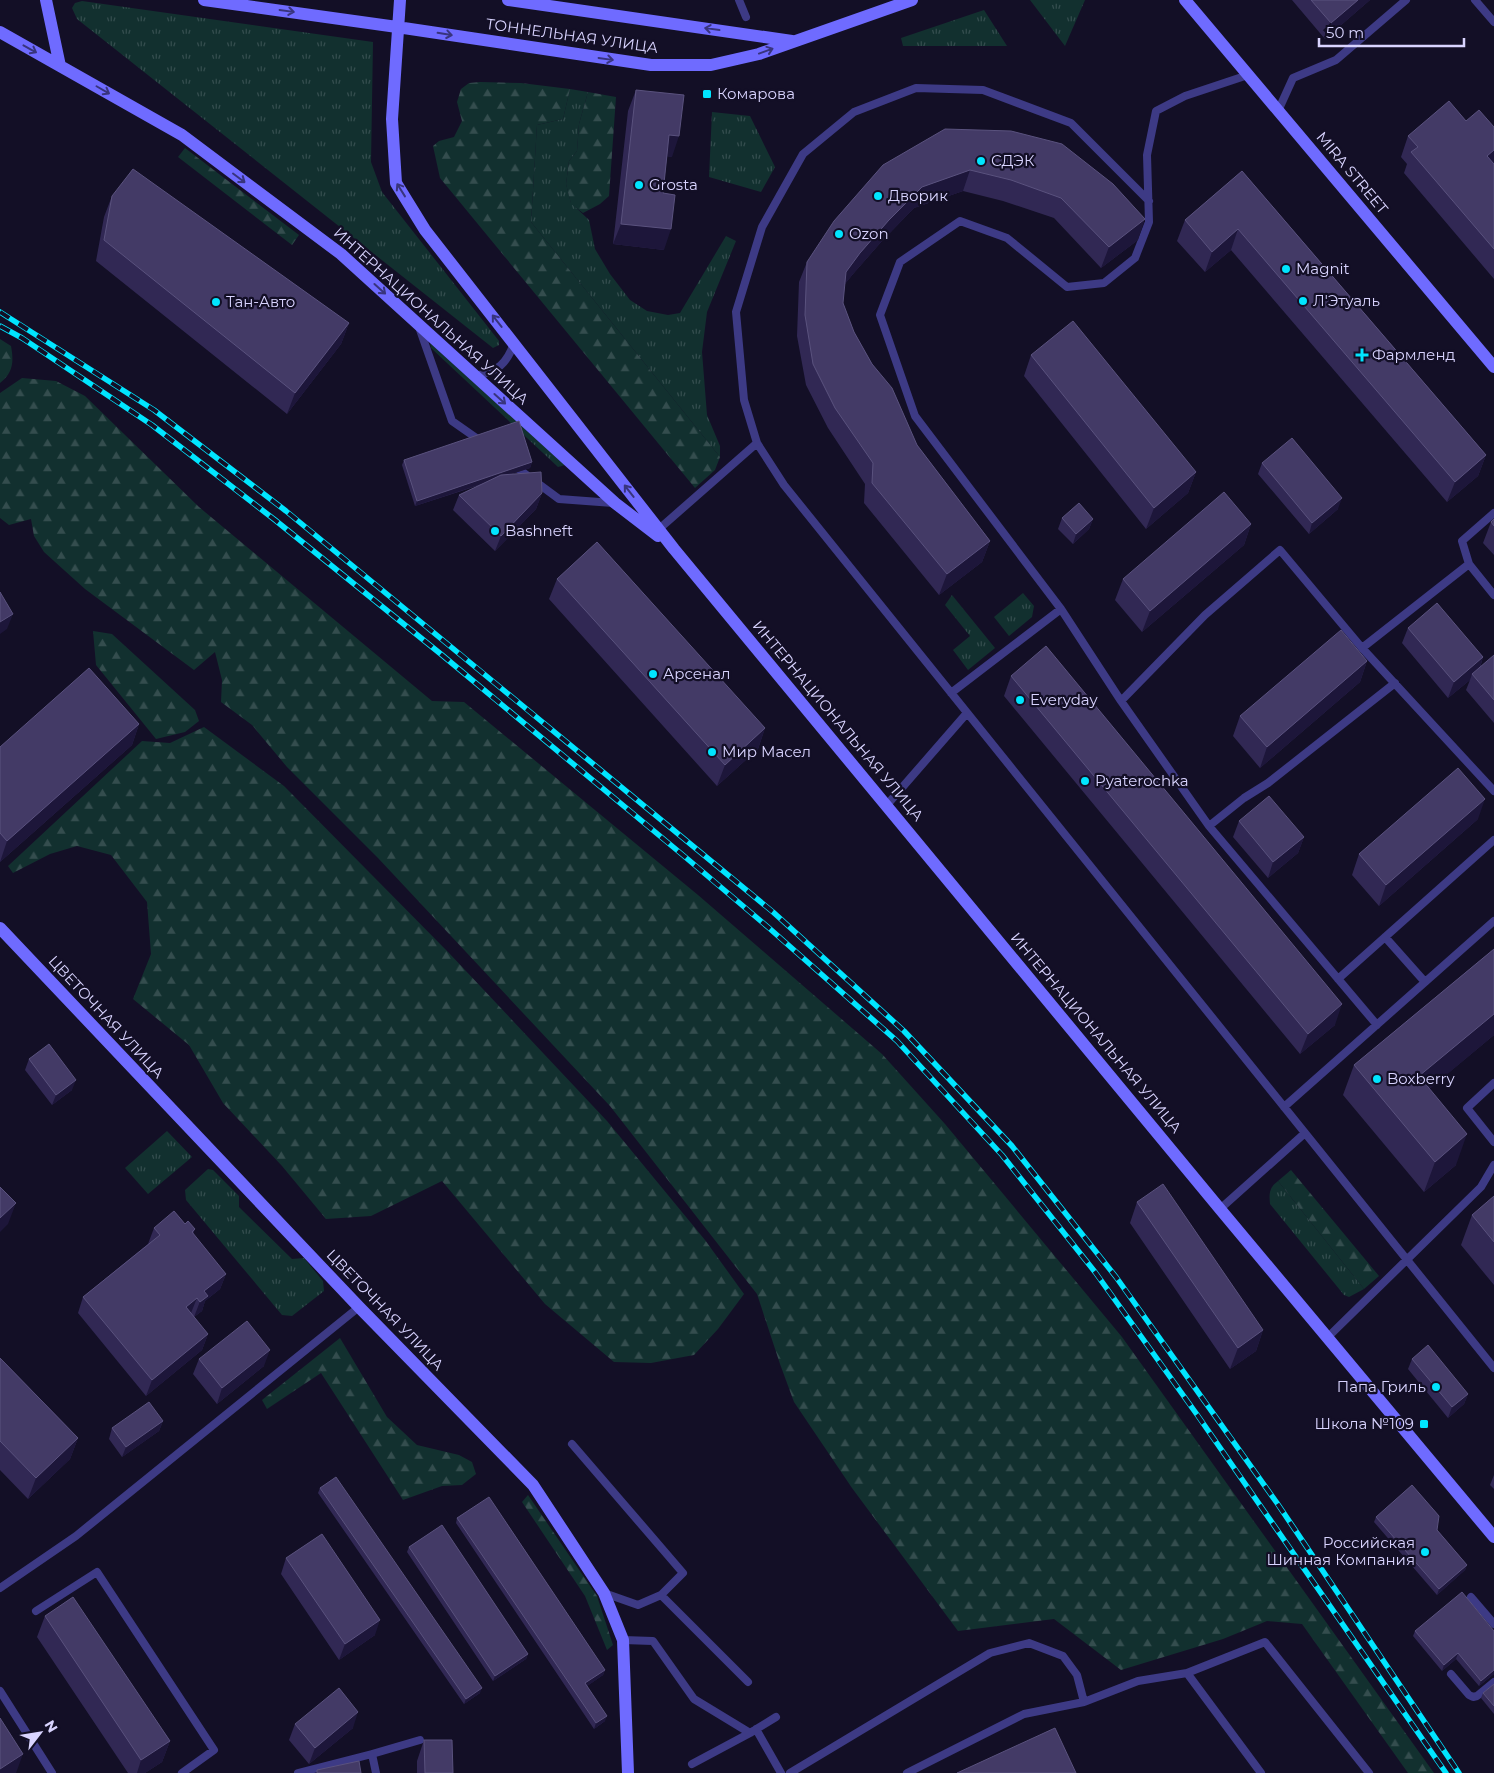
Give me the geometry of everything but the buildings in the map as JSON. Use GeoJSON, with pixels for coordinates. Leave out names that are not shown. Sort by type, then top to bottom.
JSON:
{"type":"FeatureCollection","features":[{"type":"Feature","properties":{"kind":"main road"},"geometry":{"type":"LineString","coordinates":[[46,0],[60,66]]}},
{"type":"Feature","properties":{"kind":"main road","name":"ТОННЕЛЬНАЯ УЛИЦА"},"geometry":{"type":"LineString","coordinates":[[204,0],[651,65],[711,65],[759,54],[795,41]]}},
{"type":"Feature","properties":{"kind":"main road","name":"ИНТЕРНАЦИОНАЛЬНАЯ УЛИЦА"},"geometry":{"type":"LineString","coordinates":[[400,0],[392,120],[396,183],[425,230],[674,549],[1494,1537]]}},
{"type":"Feature","properties":{"kind":"main road","name":"ТОННЕЛЬНАЯ УЛИЦА"},"geometry":{"type":"LineString","coordinates":[[508,0],[537,2],[795,41]]}},
{"type":"Feature","properties":{"kind":"main road"},"geometry":{"type":"LineString","coordinates":[[795,41],[912,0]]}},
{"type":"Feature","properties":{"kind":"main road","name":"MIRA STREET"},"geometry":{"type":"LineString","coordinates":[[1185,0],[1494,367]]}},
{"type":"Feature","properties":{"kind":"main road","name":"ИНТЕРНАЦИОНАЛЬНАЯ УЛИЦА"},"geometry":{"type":"LineString","coordinates":[[0,32],[182,135],[342,254],[615,503],[674,549]]}},
{"type":"Feature","properties":{"kind":"main road","name":"ЦВЕТОЧНАЯ УЛИЦА"},"geometry":{"type":"LineString","coordinates":[[0,928],[359,1307],[533,1485],[604,1593],[623,1640],[628,1773]]}},
{"type":"Feature","properties":{"kind":"lane"},"geometry":{"type":"LineString","coordinates":[[740,0],[746,17]]}},
{"type":"Feature","properties":{"kind":"lane"},"geometry":{"type":"LineString","coordinates":[[1278,111],[1293,78],[1336,60],[1406,0]]}},
{"type":"Feature","properties":{"kind":"lane"},"geometry":{"type":"LineString","coordinates":[[1475,0],[1494,22]]}},
{"type":"Feature","properties":{"kind":"lane"},"geometry":{"type":"LineString","coordinates":[[1248,75],[1185,96],[1156,111],[1147,155],[1149,222],[1135,258],[1104,283],[1067,287],[1007,238],[960,221],[900,262],[880,315],[915,416],[1061,609],[1121,701],[1209,826],[1376,1025]]}},
{"type":"Feature","properties":{"kind":"lane"},"geometry":{"type":"LineString","coordinates":[[1149,201],[1070,123],[983,90],[916,88],[854,112],[803,154],[762,227],[736,312],[744,400],[756,443],[784,485],[1494,1368]]}},
{"type":"Feature","properties":{"kind":"lane"},"geometry":{"type":"LineString","coordinates":[[417,323],[452,421],[491,449]]}},
{"type":"Feature","properties":{"kind":"lane"},"geometry":{"type":"LineString","coordinates":[[475,376],[496,370],[511,352],[514,343]]}},
{"type":"Feature","properties":{"kind":"lane"},"geometry":{"type":"LineString","coordinates":[[659,529],[756,443]]}},
{"type":"Feature","properties":{"kind":"lane"},"geometry":{"type":"LineString","coordinates":[[506,460],[559,499],[615,503]]}},
{"type":"Feature","properties":{"kind":"lane"},"geometry":{"type":"LineString","coordinates":[[1494,513],[1462,541],[1469,564],[1494,595]]}},
{"type":"Feature","properties":{"kind":"lane"},"geometry":{"type":"LineString","coordinates":[[1121,701],[1205,615],[1280,550],[1362,648],[1494,791]]}},
{"type":"Feature","properties":{"kind":"lane"},"geometry":{"type":"LineString","coordinates":[[1362,648],[1469,564]]}},
{"type":"Feature","properties":{"kind":"lane"},"geometry":{"type":"LineString","coordinates":[[951,693],[1061,609]]}},
{"type":"Feature","properties":{"kind":"lane"},"geometry":{"type":"LineString","coordinates":[[1209,826],[1244,798],[1268,783],[1394,683]]}},
{"type":"Feature","properties":{"kind":"lane"},"geometry":{"type":"LineString","coordinates":[[886,806],[967,713]]}},
{"type":"Feature","properties":{"kind":"lane"},"geometry":{"type":"LineString","coordinates":[[1338,979],[1494,840]]}},
{"type":"Feature","properties":{"kind":"lane"},"geometry":{"type":"LineString","coordinates":[[1284,1107],[1494,921]]}},
{"type":"Feature","properties":{"kind":"lane"},"geometry":{"type":"LineString","coordinates":[[1385,937],[1425,982]]}},
{"type":"Feature","properties":{"kind":"lane"},"geometry":{"type":"LineString","coordinates":[[1494,1083],[1467,1108],[1494,1142]]}},
{"type":"Feature","properties":{"kind":"lane"},"geometry":{"type":"LineString","coordinates":[[1220,1209],[1305,1133]]}},
{"type":"Feature","properties":{"kind":"lane"},"geometry":{"type":"LineString","coordinates":[[1328,1337],[1481,1187],[1494,1165]]}},
{"type":"Feature","properties":{"kind":"lane"},"geometry":{"type":"LineString","coordinates":[[0,1588],[76,1536],[359,1307]]}},
{"type":"Feature","properties":{"kind":"lane"},"geometry":{"type":"LineString","coordinates":[[572,1444],[683,1573],[661,1595],[638,1606],[604,1593]]}},
{"type":"Feature","properties":{"kind":"lane"},"geometry":{"type":"LineString","coordinates":[[36,1611],[97,1572],[214,1750],[182,1773]]}},
{"type":"Feature","properties":{"kind":"lane"},"geometry":{"type":"LineString","coordinates":[[661,1595],[748,1682]]}},
{"type":"Feature","properties":{"kind":"lane"},"geometry":{"type":"LineString","coordinates":[[1472,1597],[1494,1624]]}},
{"type":"Feature","properties":{"kind":"lane"},"geometry":{"type":"LineString","coordinates":[[623,1640],[653,1641],[694,1699],[753,1731],[781,1773]]}},
{"type":"Feature","properties":{"kind":"lane"},"geometry":{"type":"LineString","coordinates":[[907,1773],[1024,1714],[1084,1702],[1138,1681],[1187,1673],[1265,1642],[1368,1773]]}},
{"type":"Feature","properties":{"kind":"lane"},"geometry":{"type":"LineString","coordinates":[[790,1773],[990,1653],[1029,1643],[1063,1656],[1077,1675],[1084,1702]]}},
{"type":"Feature","properties":{"kind":"lane"},"geometry":{"type":"LineString","coordinates":[[1187,1673],[1262,1773]]}},
{"type":"Feature","properties":{"kind":"lane"},"geometry":{"type":"LineString","coordinates":[[1451,1674],[1469,1695],[1473,1697],[1477,1696],[1494,1682]]}},
{"type":"Feature","properties":{"kind":"lane"},"geometry":{"type":"LineString","coordinates":[[0,1691],[52,1773]]}},
{"type":"Feature","properties":{"kind":"lane"},"geometry":{"type":"LineString","coordinates":[[692,1764],[776,1717]]}},
{"type":"Feature","properties":{"kind":"lane"},"geometry":{"type":"LineString","coordinates":[[298,1773],[420,1740]]}},
{"type":"Feature","properties":{"kind":"lane"},"geometry":{"type":"LineString","coordinates":[[372,1754],[376,1773]]}},
{"type":"Feature","properties":{"kind":"green space"},"geometry":{"type":"Polygon","coordinates":[[[1030,0],[1085,0],[1065,46],[1030,0]]]}},
{"type":"Feature","properties":{"kind":"green space"},"geometry":{"type":"Polygon","coordinates":[[[82,1],[373,42],[371,162],[382,192],[499,341],[499,345],[493,348],[77,19],[72,8],[75,3],[82,1]]]}},
{"type":"Feature","properties":{"kind":"green space"},"geometry":{"type":"Polygon","coordinates":[[[984,10],[1007,46],[903,46],[901,38],[984,10]]]}},
{"type":"Feature","properties":{"kind":"green space"},"geometry":{"type":"Polygon","coordinates":[[[469,83],[521,83],[570,89],[563,119],[537,125],[531,222],[720,457],[715,470],[695,488],[440,178],[433,146],[439,141],[454,137],[462,121],[457,102],[461,89],[469,83]]]}},
{"type":"Feature","properties":{"kind":"green space"},"geometry":{"type":"Polygon","coordinates":[[[570,89],[588,92],[579,124],[577,151],[569,161],[566,184],[571,203],[589,220],[595,249],[610,274],[630,300],[647,311],[668,315],[680,313],[726,236],[736,241],[707,312],[702,352],[707,415],[720,446],[720,457],[531,222],[537,125],[563,119],[570,89]]]}},
{"type":"Feature","properties":{"kind":"green space"},"geometry":{"type":"Polygon","coordinates":[[[588,92],[616,97],[609,196],[600,204],[583,213],[571,204],[566,184],[569,161],[577,151],[579,124],[588,92]]]}},
{"type":"Feature","properties":{"kind":"green space"},"geometry":{"type":"Polygon","coordinates":[[[712,112],[750,116],[775,167],[761,192],[709,177],[712,112]]]}},
{"type":"Feature","properties":{"kind":"green space"},"geometry":{"type":"Polygon","coordinates":[[[185,148],[299,235],[292,245],[178,157],[185,148]]]}},
{"type":"Feature","properties":{"kind":"green space"},"geometry":{"type":"Polygon","coordinates":[[[0,339],[11,346],[12,367],[8,375],[0,383],[0,339]]]}},
{"type":"Feature","properties":{"kind":"green space"},"geometry":{"type":"Polygon","coordinates":[[[430,343],[565,465],[558,467],[431,348],[430,343]]]}},
{"type":"Feature","properties":{"kind":"green space"},"geometry":{"type":"Polygon","coordinates":[[[22,378],[56,381],[85,396],[199,507],[432,701],[464,702],[698,895],[882,1054],[945,1124],[1122,1337],[1434,1773],[1408,1773],[1302,1624],[1267,1621],[1223,1639],[1121,1670],[1054,1619],[958,1631],[852,1488],[794,1402],[757,1294],[610,1106],[378,858],[287,767],[252,725],[221,702],[222,680],[215,652],[194,670],[85,589],[44,552],[34,536],[31,519],[9,525],[0,518],[0,393],[22,378]]]}},
{"type":"Feature","properties":{"kind":"green space"},"geometry":{"type":"Polygon","coordinates":[[[1023,593],[1034,606],[1032,617],[1009,636],[994,617],[1023,593]]]}},
{"type":"Feature","properties":{"kind":"green space"},"geometry":{"type":"Polygon","coordinates":[[[952,595],[995,648],[968,670],[953,650],[970,636],[945,605],[952,595]]]}},
{"type":"Feature","properties":{"kind":"green space"},"geometry":{"type":"Polygon","coordinates":[[[93,631],[112,634],[195,710],[199,721],[185,732],[156,739],[96,665],[93,631]]]}},
{"type":"Feature","properties":{"kind":"green space"},"geometry":{"type":"Polygon","coordinates":[[[204,727],[284,786],[449,953],[607,1121],[705,1240],[744,1294],[718,1329],[694,1355],[651,1363],[614,1362],[545,1304],[442,1181],[371,1216],[326,1219],[282,1166],[223,1103],[189,1045],[133,999],[151,954],[147,902],[111,855],[77,846],[50,854],[13,873],[8,866],[142,741],[170,743],[204,727]]]}},
{"type":"Feature","properties":{"kind":"green space"},"geometry":{"type":"Polygon","coordinates":[[[167,1131],[192,1157],[148,1194],[125,1168],[167,1131]]]}},
{"type":"Feature","properties":{"kind":"green space"},"geometry":{"type":"Polygon","coordinates":[[[208,1169],[213,1170],[239,1196],[239,1207],[292,1259],[304,1258],[323,1281],[324,1291],[292,1316],[282,1315],[186,1200],[185,1190],[208,1169]]]}},
{"type":"Feature","properties":{"kind":"green space"},"geometry":{"type":"Polygon","coordinates":[[[1291,1170],[1379,1276],[1364,1289],[1278,1181],[1291,1170]]]}},
{"type":"Feature","properties":{"kind":"green space"},"geometry":{"type":"Polygon","coordinates":[[[1278,1181],[1364,1289],[1349,1297],[1344,1295],[1270,1204],[1270,1191],[1278,1181]]]}},
{"type":"Feature","properties":{"kind":"green space"},"geometry":{"type":"Polygon","coordinates":[[[340,1338],[387,1417],[417,1445],[459,1455],[472,1462],[476,1474],[462,1485],[442,1486],[403,1500],[321,1373],[267,1409],[262,1400],[340,1338]]]}},
{"type":"Feature","properties":{"kind":"green space"},"geometry":{"type":"Polygon","coordinates":[[[528,1495],[597,1596],[613,1645],[607,1650],[585,1596],[522,1502],[528,1495]]]}},
{"type":"Feature","properties":{"kind":"railway"},"geometry":{"type":"LineString","coordinates":[[0,312],[154,410],[286,511],[773,912],[904,1031],[1012,1146],[1116,1277],[1277,1503],[1459,1773]]}},
{"type":"Feature","properties":{"kind":"railway"},"geometry":{"type":"LineString","coordinates":[[0,326],[22,338],[152,425],[275,520],[442,655],[684,856],[897,1041],[1002,1155],[1095,1272],[1198,1416],[1446,1773]]}},
{"type":"Feature","properties":{"kind":"place","name":"Комарова"},"geometry":{"type":"Point","coordinates":[707,94]}},
{"type":"Feature","properties":{"kind":"place","name":"СДЭК"},"geometry":{"type":"Point","coordinates":[981,161]}},
{"type":"Feature","properties":{"kind":"place","name":"Grosta"},"geometry":{"type":"Point","coordinates":[639,185]}},
{"type":"Feature","properties":{"kind":"place","name":"Дворик"},"geometry":{"type":"Point","coordinates":[878,196]}},
{"type":"Feature","properties":{"kind":"place","name":"Ozon"},"geometry":{"type":"Point","coordinates":[839,234]}},
{"type":"Feature","properties":{"kind":"place","name":"Magnit"},"geometry":{"type":"Point","coordinates":[1286,269]}},
{"type":"Feature","properties":{"kind":"place","name":"Л'Этуаль"},"geometry":{"type":"Point","coordinates":[1303,301]}},
{"type":"Feature","properties":{"kind":"place","name":"Тан-Авто"},"geometry":{"type":"Point","coordinates":[216,302]}},
{"type":"Feature","properties":{"kind":"place","name":"Фармленд"},"geometry":{"type":"Point","coordinates":[1362,355]}},
{"type":"Feature","properties":{"kind":"place","name":"Bashneft"},"geometry":{"type":"Point","coordinates":[495,531]}},
{"type":"Feature","properties":{"kind":"place","name":"Арсенал"},"geometry":{"type":"Point","coordinates":[653,674]}},
{"type":"Feature","properties":{"kind":"place","name":"Everyday"},"geometry":{"type":"Point","coordinates":[1020,700]}},
{"type":"Feature","properties":{"kind":"place","name":"Мир Масел"},"geometry":{"type":"Point","coordinates":[712,752]}},
{"type":"Feature","properties":{"kind":"place","name":"Pyaterochka"},"geometry":{"type":"Point","coordinates":[1085,781]}},
{"type":"Feature","properties":{"kind":"place","name":"Boxberry"},"geometry":{"type":"Point","coordinates":[1377,1079]}},
{"type":"Feature","properties":{"kind":"place","name":"Папа Гриль"},"geometry":{"type":"Point","coordinates":[1436,1387]}},
{"type":"Feature","properties":{"kind":"place","name":"Школа №109"},"geometry":{"type":"Point","coordinates":[1424,1424]}},
{"type":"Feature","properties":{"kind":"place","name":"Российская Шинная Компания"},"geometry":{"type":"Point","coordinates":[1425,1552]}}]}
